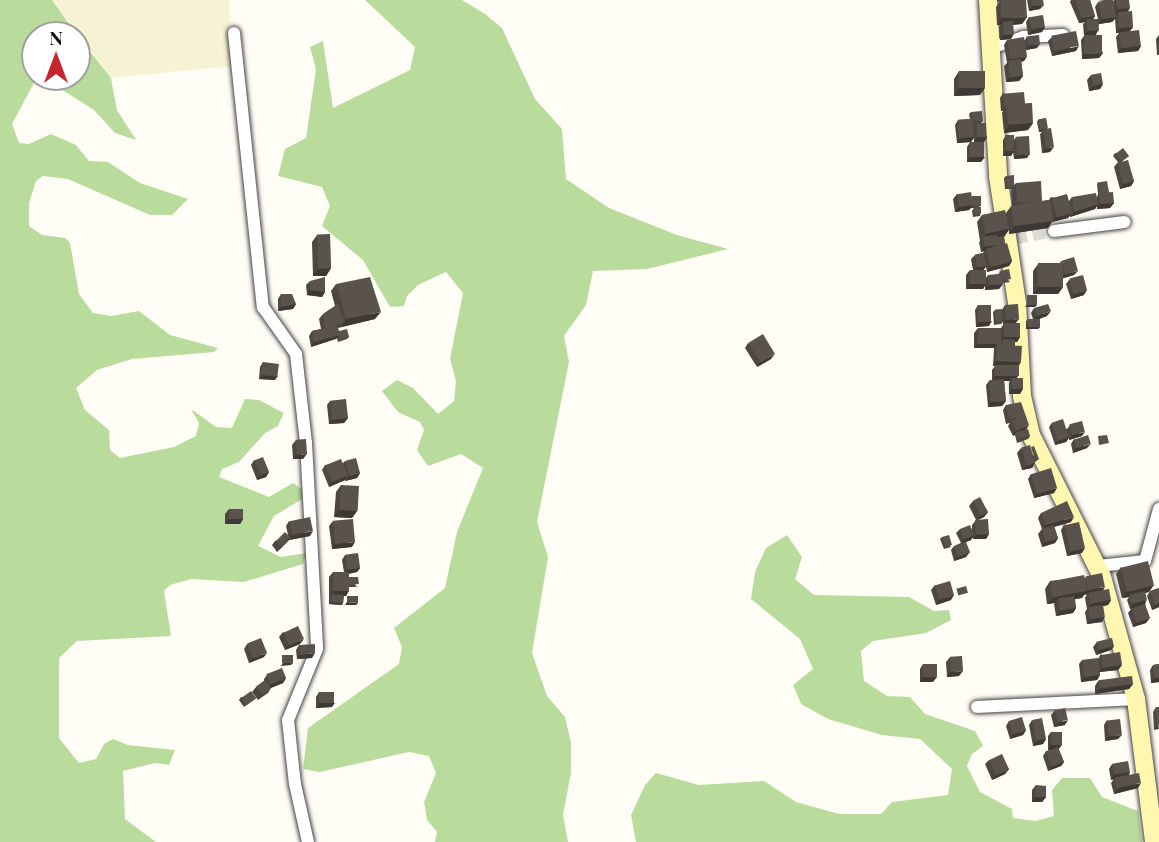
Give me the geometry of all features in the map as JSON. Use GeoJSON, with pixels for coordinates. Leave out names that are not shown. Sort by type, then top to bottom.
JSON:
{"type":"FeatureCollection","features":[{"type":"Feature","properties":{"kind":"street"},"geometry":{"type":"LineString","coordinates":[[988,0],[998,176],[1012,238],[1022,396],[1031,435],[1098,566],[1136,699],[1154,842]]}},
{"type":"Feature","properties":{"kind":"street"},"geometry":{"type":"LineString","coordinates":[[234,33],[262,307],[296,354],[306,443],[317,649],[288,720],[295,784],[307,842]]}},
{"type":"Feature","properties":{"kind":"street"},"geometry":{"type":"LineString","coordinates":[[990,48],[1023,37],[1063,35]]}},
{"type":"Feature","properties":{"kind":"street"},"geometry":{"type":"LineString","coordinates":[[1054,231],[1124,222]]}},
{"type":"Feature","properties":{"kind":"street"},"geometry":{"type":"LineString","coordinates":[[1098,566],[1145,561],[1159,509]]}},
{"type":"Feature","properties":{"kind":"street"},"geometry":{"type":"LineString","coordinates":[[977,707],[1136,699]]}},
{"type":"Feature","properties":{"kind":"shaded area"},"geometry":{"type":"Polygon","coordinates":[[[52,0],[229,0],[233,66],[111,78],[91,52],[91,21],[68,21],[52,0]]]}},
{"type":"Feature","properties":{"kind":"green space"},"geometry":{"type":"Polygon","coordinates":[[[0,0],[52,0],[67,21],[21,21],[21,91],[30,91],[12,124],[19,143],[29,144],[51,134],[76,145],[89,161],[108,162],[140,183],[188,199],[172,215],[150,215],[68,179],[43,176],[36,181],[29,203],[29,226],[42,235],[65,238],[70,243],[79,294],[93,313],[111,316],[139,311],[170,335],[218,348],[214,352],[132,359],[97,370],[76,388],[85,410],[109,430],[110,450],[120,458],[174,447],[196,436],[199,423],[191,409],[216,427],[232,428],[245,399],[259,400],[284,413],[278,426],[265,433],[239,462],[222,469],[219,477],[269,497],[293,483],[303,490],[302,499],[274,516],[258,546],[281,557],[306,553],[303,564],[244,582],[191,579],[170,585],[164,591],[171,636],[77,641],[59,658],[59,738],[79,763],[96,759],[104,744],[113,739],[128,745],[175,750],[169,765],[155,763],[123,771],[125,819],[156,842],[0,842],[0,0]]]}},
{"type":"Feature","properties":{"kind":"green space"},"geometry":{"type":"Polygon","coordinates":[[[365,0],[462,0],[485,14],[502,28],[535,99],[562,129],[566,179],[609,208],[677,235],[728,249],[647,269],[593,271],[586,305],[564,336],[569,362],[537,522],[548,557],[532,653],[547,696],[565,717],[571,743],[571,773],[563,815],[568,842],[435,842],[437,832],[427,820],[424,802],[436,773],[429,756],[409,752],[320,772],[303,769],[308,728],[399,664],[402,647],[394,628],[445,588],[457,532],[483,468],[461,454],[428,466],[417,450],[424,430],[420,422],[398,412],[382,391],[397,380],[413,388],[438,414],[454,401],[456,381],[450,359],[463,293],[446,272],[418,285],[407,296],[404,306],[390,307],[363,260],[322,226],[330,206],[322,187],[278,176],[285,149],[306,138],[316,69],[310,47],[323,41],[333,108],[410,70],[415,47],[365,0]]]}},
{"type":"Feature","properties":{"kind":"green space"},"geometry":{"type":"Polygon","coordinates":[[[91,53],[111,78],[117,110],[136,140],[115,133],[94,110],[64,91],[91,91],[91,53]]]}},
{"type":"Feature","properties":{"kind":"green space"},"geometry":{"type":"Polygon","coordinates":[[[787,535],[802,557],[795,579],[814,595],[909,597],[934,611],[949,610],[951,620],[926,633],[873,641],[861,651],[864,681],[887,696],[910,697],[925,714],[975,731],[983,746],[972,754],[967,766],[980,792],[1012,809],[1013,818],[1036,821],[1054,816],[1052,790],[1062,778],[1090,778],[1102,797],[1138,811],[1142,842],[636,842],[631,815],[645,785],[656,773],[699,785],[764,781],[796,802],[839,814],[881,814],[892,802],[948,795],[952,769],[920,739],[882,735],[828,719],[801,704],[793,685],[813,669],[800,639],[751,599],[755,572],[766,548],[787,535]]]}},
{"type":"Feature","properties":{"kind":"building"},"geometry":{"type":"Polygon","coordinates":[[[1001,0],[1026,0],[1026,18],[1001,18],[1001,0]]]}},
{"type":"Feature","properties":{"kind":"building"},"geometry":{"type":"Polygon","coordinates":[[[1031,0],[1043,0],[1044,5],[1032,6],[1031,0]]]}},
{"type":"Feature","properties":{"kind":"building"},"geometry":{"type":"Polygon","coordinates":[[[1075,0],[1090,0],[1095,16],[1082,18],[1075,0]]]}},
{"type":"Feature","properties":{"kind":"building"},"geometry":{"type":"Polygon","coordinates":[[[1113,0],[1116,17],[1102,19],[1098,2],[1113,0]]]}},
{"type":"Feature","properties":{"kind":"building"},"geometry":{"type":"Polygon","coordinates":[[[1116,0],[1129,0],[1130,8],[1118,9],[1116,0]]]}},
{"type":"Feature","properties":{"kind":"building"},"geometry":{"type":"Polygon","coordinates":[[[1132,11],[1133,27],[1119,28],[1118,12],[1132,11]]]}},
{"type":"Feature","properties":{"kind":"building"},"geometry":{"type":"Polygon","coordinates":[[[1043,15],[1045,27],[1031,29],[1029,17],[1043,15]]]}},
{"type":"Feature","properties":{"kind":"building"},"geometry":{"type":"Polygon","coordinates":[[[1087,19],[1098,19],[1099,30],[1087,31],[1087,19]]]}},
{"type":"Feature","properties":{"kind":"building"},"geometry":{"type":"Polygon","coordinates":[[[1013,21],[1014,34],[1004,35],[1003,22],[1013,21]]]}},
{"type":"Feature","properties":{"kind":"building"},"geometry":{"type":"Polygon","coordinates":[[[1139,30],[1141,46],[1121,48],[1119,32],[1139,30]]]}},
{"type":"Feature","properties":{"kind":"building"},"geometry":{"type":"Polygon","coordinates":[[[1076,31],[1079,46],[1054,50],[1051,36],[1076,31]]]}},
{"type":"Feature","properties":{"kind":"building"},"geometry":{"type":"Polygon","coordinates":[[[1039,35],[1040,44],[1028,45],[1027,36],[1039,35]]]}},
{"type":"Feature","properties":{"kind":"building"},"geometry":{"type":"Polygon","coordinates":[[[1084,35],[1102,35],[1102,54],[1084,54],[1084,35]]]}},
{"type":"Feature","properties":{"kind":"building"},"geometry":{"type":"Polygon","coordinates":[[[1024,37],[1027,57],[1010,59],[1007,40],[1024,37]]]}},
{"type":"Feature","properties":{"kind":"building"},"geometry":{"type":"Polygon","coordinates":[[[1021,59],[1023,76],[1010,77],[1008,61],[1021,59]]]}},
{"type":"Feature","properties":{"kind":"building"},"geometry":{"type":"Polygon","coordinates":[[[959,71],[985,71],[985,88],[959,88],[959,71]]]}},
{"type":"Feature","properties":{"kind":"building"},"geometry":{"type":"Polygon","coordinates":[[[1101,73],[1103,84],[1093,86],[1091,75],[1101,73]]]}},
{"type":"Feature","properties":{"kind":"building"},"geometry":{"type":"Polygon","coordinates":[[[1024,92],[1025,104],[1004,106],[1003,94],[1024,92]]]}},
{"type":"Feature","properties":{"kind":"building"},"geometry":{"type":"Polygon","coordinates":[[[1032,103],[1033,123],[1008,124],[1007,104],[1032,103]]]}},
{"type":"Feature","properties":{"kind":"building"},"geometry":{"type":"Polygon","coordinates":[[[982,111],[983,121],[973,121],[971,112],[982,111]]]}},
{"type":"Feature","properties":{"kind":"building"},"geometry":{"type":"Polygon","coordinates":[[[1046,118],[1048,128],[1040,129],[1038,120],[1046,118]]]}},
{"type":"Feature","properties":{"kind":"building"},"geometry":{"type":"Polygon","coordinates":[[[973,119],[974,137],[959,138],[958,120],[973,119]]]}},
{"type":"Feature","properties":{"kind":"building"},"geometry":{"type":"Polygon","coordinates":[[[977,123],[986,123],[986,137],[977,137],[977,123]]]}},
{"type":"Feature","properties":{"kind":"building"},"geometry":{"type":"Polygon","coordinates":[[[1051,128],[1054,147],[1046,148],[1043,129],[1051,128]]]}},
{"type":"Feature","properties":{"kind":"building"},"geometry":{"type":"Polygon","coordinates":[[[1006,135],[1014,135],[1014,151],[1006,151],[1006,135]]]}},
{"type":"Feature","properties":{"kind":"building"},"geometry":{"type":"Polygon","coordinates":[[[1029,136],[1030,154],[1017,155],[1016,137],[1029,136]]]}},
{"type":"Feature","properties":{"kind":"building"},"geometry":{"type":"Polygon","coordinates":[[[970,142],[984,142],[984,157],[970,157],[970,142]]]}},
{"type":"Feature","properties":{"kind":"building"},"geometry":{"type":"Polygon","coordinates":[[[1123,148],[1129,156],[1122,161],[1116,153],[1123,148]]]}},
{"type":"Feature","properties":{"kind":"building"},"geometry":{"type":"Polygon","coordinates":[[[1128,160],[1134,181],[1123,184],[1117,163],[1128,160]]]}},
{"type":"Feature","properties":{"kind":"building"},"geometry":{"type":"Polygon","coordinates":[[[1014,175],[1014,186],[1007,187],[1006,176],[1014,175]]]}},
{"type":"Feature","properties":{"kind":"building"},"geometry":{"type":"Polygon","coordinates":[[[1041,181],[1042,201],[1050,200],[1053,221],[1014,226],[1011,206],[1036,202],[1017,202],[1016,183],[1041,181]]]}},
{"type":"Feature","properties":{"kind":"building"},"geometry":{"type":"Polygon","coordinates":[[[1107,181],[1109,192],[1100,193],[1098,183],[1107,181]]]}},
{"type":"Feature","properties":{"kind":"building"},"geometry":{"type":"Polygon","coordinates":[[[971,192],[973,205],[959,207],[957,194],[971,192]]]}},
{"type":"Feature","properties":{"kind":"building"},"geometry":{"type":"Polygon","coordinates":[[[1113,192],[1114,203],[1100,204],[1099,193],[1113,192]]]}},
{"type":"Feature","properties":{"kind":"building"},"geometry":{"type":"Polygon","coordinates":[[[1096,193],[1098,204],[1074,212],[1072,197],[1096,193]]]}},
{"type":"Feature","properties":{"kind":"building"},"geometry":{"type":"Polygon","coordinates":[[[1067,194],[1072,213],[1057,217],[1052,198],[1067,194]]]}},
{"type":"Feature","properties":{"kind":"building"},"geometry":{"type":"Polygon","coordinates":[[[972,196],[981,196],[981,206],[972,206],[972,196]]]}},
{"type":"Feature","properties":{"kind":"building"},"geometry":{"type":"Polygon","coordinates":[[[981,207],[981,214],[975,215],[974,208],[981,207]]]}},
{"type":"Feature","properties":{"kind":"building"},"geometry":{"type":"Polygon","coordinates":[[[1005,210],[1009,229],[985,234],[982,215],[1005,210]]]}},
{"type":"Feature","properties":{"kind":"building"},"geometry":{"type":"Polygon","coordinates":[[[317,234],[330,234],[331,268],[318,268],[317,234]]]}},
{"type":"Feature","properties":{"kind":"building"},"geometry":{"type":"Polygon","coordinates":[[[997,235],[998,245],[984,246],[983,236],[997,235]]]}},
{"type":"Feature","properties":{"kind":"building"},"geometry":{"type":"Polygon","coordinates":[[[1004,236],[1005,244],[997,246],[997,237],[1004,236]]]}},
{"type":"Feature","properties":{"kind":"building"},"geometry":{"type":"Polygon","coordinates":[[[1007,243],[1012,261],[991,267],[986,249],[1007,243]]]}},
{"type":"Feature","properties":{"kind":"building"},"geometry":{"type":"Polygon","coordinates":[[[984,253],[986,266],[977,267],[975,254],[984,253]]]}},
{"type":"Feature","properties":{"kind":"building"},"geometry":{"type":"Polygon","coordinates":[[[1074,257],[1078,271],[1065,274],[1061,261],[1074,257]]]}},
{"type":"Feature","properties":{"kind":"building"},"geometry":{"type":"Polygon","coordinates":[[[1038,263],[1063,263],[1063,287],[1038,287],[1038,263]]]}},
{"type":"Feature","properties":{"kind":"building"},"geometry":{"type":"Polygon","coordinates":[[[1009,269],[1011,279],[1003,281],[1000,271],[1009,269]]]}},
{"type":"Feature","properties":{"kind":"building"},"geometry":{"type":"Polygon","coordinates":[[[970,270],[986,270],[986,284],[970,284],[970,270]]]}},
{"type":"Feature","properties":{"kind":"building"},"geometry":{"type":"Polygon","coordinates":[[[1002,274],[1003,284],[989,285],[988,275],[1002,274]]]}},
{"type":"Feature","properties":{"kind":"building"},"geometry":{"type":"Polygon","coordinates":[[[1083,275],[1087,290],[1074,294],[1069,279],[1083,275]]]}},
{"type":"Feature","properties":{"kind":"building"},"geometry":{"type":"Polygon","coordinates":[[[325,277],[325,292],[310,290],[310,281],[325,277]]]}},
{"type":"Feature","properties":{"kind":"building"},"geometry":{"type":"Polygon","coordinates":[[[370,277],[381,312],[346,319],[336,284],[370,277]]]}},
{"type":"Feature","properties":{"kind":"building"},"geometry":{"type":"Polygon","coordinates":[[[281,294],[292,294],[296,304],[281,307],[281,294]]]}},
{"type":"Feature","properties":{"kind":"building"},"geometry":{"type":"Polygon","coordinates":[[[1027,295],[1037,295],[1037,305],[1027,305],[1027,295]]]}},
{"type":"Feature","properties":{"kind":"building"},"geometry":{"type":"Polygon","coordinates":[[[338,304],[344,322],[332,326],[337,326],[340,335],[314,342],[312,331],[325,328],[323,314],[338,304]]]}},
{"type":"Feature","properties":{"kind":"building"},"geometry":{"type":"Polygon","coordinates":[[[1018,304],[1019,319],[1006,320],[1005,305],[1018,304]]]}},
{"type":"Feature","properties":{"kind":"building"},"geometry":{"type":"Polygon","coordinates":[[[1048,304],[1051,311],[1037,316],[1034,308],[1048,304]]]}},
{"type":"Feature","properties":{"kind":"building"},"geometry":{"type":"Polygon","coordinates":[[[978,305],[991,305],[991,322],[978,322],[978,305]]]}},
{"type":"Feature","properties":{"kind":"building"},"geometry":{"type":"Polygon","coordinates":[[[995,309],[1002,309],[1003,322],[996,322],[995,309]]]}},
{"type":"Feature","properties":{"kind":"building"},"geometry":{"type":"Polygon","coordinates":[[[1028,319],[1040,319],[1040,327],[1028,327],[1028,319]]]}},
{"type":"Feature","properties":{"kind":"building"},"geometry":{"type":"Polygon","coordinates":[[[1004,323],[1020,323],[1020,337],[1004,337],[1004,323]]]}},
{"type":"Feature","properties":{"kind":"building"},"geometry":{"type":"Polygon","coordinates":[[[978,328],[1001,328],[1001,345],[1022,346],[1021,362],[996,361],[997,344],[978,344],[978,328]]]}},
{"type":"Feature","properties":{"kind":"building"},"geometry":{"type":"Polygon","coordinates":[[[347,329],[349,337],[339,339],[339,331],[347,329]]]}},
{"type":"Feature","properties":{"kind":"building"},"geometry":{"type":"Polygon","coordinates":[[[763,334],[775,354],[760,362],[748,343],[763,334]]]}},
{"type":"Feature","properties":{"kind":"building"},"geometry":{"type":"Polygon","coordinates":[[[1003,339],[1015,340],[1014,346],[1002,345],[1003,339]]]}},
{"type":"Feature","properties":{"kind":"building"},"geometry":{"type":"Polygon","coordinates":[[[263,362],[279,364],[277,377],[261,375],[263,362]]]}},
{"type":"Feature","properties":{"kind":"building"},"geometry":{"type":"Polygon","coordinates":[[[995,365],[1019,365],[1019,376],[995,376],[995,365]]]}},
{"type":"Feature","properties":{"kind":"building"},"geometry":{"type":"Polygon","coordinates":[[[1012,378],[1023,378],[1023,389],[1012,389],[1012,378]]]}},
{"type":"Feature","properties":{"kind":"building"},"geometry":{"type":"Polygon","coordinates":[[[1004,379],[1006,401],[991,402],[989,380],[1004,379]]]}},
{"type":"Feature","properties":{"kind":"building"},"geometry":{"type":"Polygon","coordinates":[[[346,399],[348,418],[332,420],[330,401],[346,399]]]}},
{"type":"Feature","properties":{"kind":"building"},"geometry":{"type":"Polygon","coordinates":[[[1021,402],[1029,425],[1016,431],[1012,421],[1018,417],[1010,419],[1006,405],[1021,402]]]}},
{"type":"Feature","properties":{"kind":"building"},"geometry":{"type":"Polygon","coordinates":[[[1063,419],[1069,437],[1057,441],[1052,423],[1063,419]]]}},
{"type":"Feature","properties":{"kind":"building"},"geometry":{"type":"Polygon","coordinates":[[[1082,421],[1085,432],[1072,435],[1069,424],[1082,421]]]}},
{"type":"Feature","properties":{"kind":"building"},"geometry":{"type":"Polygon","coordinates":[[[1028,429],[1030,436],[1017,439],[1016,433],[1028,429]]]}},
{"type":"Feature","properties":{"kind":"building"},"geometry":{"type":"Polygon","coordinates":[[[1088,435],[1091,444],[1077,448],[1074,440],[1088,435]]]}},
{"type":"Feature","properties":{"kind":"building"},"geometry":{"type":"Polygon","coordinates":[[[1107,435],[1109,443],[1099,445],[1098,436],[1107,435]]]}},
{"type":"Feature","properties":{"kind":"building"},"geometry":{"type":"Polygon","coordinates":[[[306,439],[307,454],[297,455],[296,440],[306,439]]]}},
{"type":"Feature","properties":{"kind":"building"},"geometry":{"type":"Polygon","coordinates":[[[1030,445],[1035,463],[1027,466],[1021,447],[1030,445]]]}},
{"type":"Feature","properties":{"kind":"building"},"geometry":{"type":"Polygon","coordinates":[[[1034,446],[1039,459],[1035,461],[1031,447],[1034,446]]]}},
{"type":"Feature","properties":{"kind":"building"},"geometry":{"type":"Polygon","coordinates":[[[263,457],[269,472],[261,475],[255,460],[263,457]]]}},
{"type":"Feature","properties":{"kind":"building"},"geometry":{"type":"Polygon","coordinates":[[[356,458],[360,473],[350,476],[345,461],[356,458]]]}},
{"type":"Feature","properties":{"kind":"building"},"geometry":{"type":"Polygon","coordinates":[[[341,459],[348,476],[332,482],[325,465],[341,459]]]}},
{"type":"Feature","properties":{"kind":"building"},"geometry":{"type":"Polygon","coordinates":[[[1051,468],[1057,488],[1037,494],[1031,474],[1051,468]]]}},
{"type":"Feature","properties":{"kind":"building"},"geometry":{"type":"Polygon","coordinates":[[[341,485],[359,486],[358,511],[340,510],[341,485]]]}},
{"type":"Feature","properties":{"kind":"building"},"geometry":{"type":"Polygon","coordinates":[[[980,497],[988,512],[981,516],[973,501],[980,497]]]}},
{"type":"Feature","properties":{"kind":"building"},"geometry":{"type":"Polygon","coordinates":[[[1067,501],[1074,517],[1046,525],[1041,513],[1067,501]]]}},
{"type":"Feature","properties":{"kind":"building"},"geometry":{"type":"Polygon","coordinates":[[[229,509],[243,509],[243,519],[229,519],[229,509]]]}},
{"type":"Feature","properties":{"kind":"building"},"geometry":{"type":"Polygon","coordinates":[[[310,517],[313,531],[292,535],[289,521],[310,517]]]}},
{"type":"Feature","properties":{"kind":"building"},"geometry":{"type":"Polygon","coordinates":[[[353,519],[355,542],[335,544],[333,521],[353,519]]]}},
{"type":"Feature","properties":{"kind":"building"},"geometry":{"type":"Polygon","coordinates":[[[988,519],[989,534],[976,535],[975,520],[988,519]]]}},
{"type":"Feature","properties":{"kind":"building"},"geometry":{"type":"Polygon","coordinates":[[[1079,522],[1085,548],[1070,552],[1064,525],[1079,522]]]}},
{"type":"Feature","properties":{"kind":"building"},"geometry":{"type":"Polygon","coordinates":[[[970,525],[974,535],[964,539],[960,529],[970,525]]]}},
{"type":"Feature","properties":{"kind":"building"},"geometry":{"type":"Polygon","coordinates":[[[1054,525],[1058,538],[1046,542],[1042,529],[1054,525]]]}},
{"type":"Feature","properties":{"kind":"building"},"geometry":{"type":"Polygon","coordinates":[[[285,532],[291,538],[281,547],[276,541],[285,532]]]}},
{"type":"Feature","properties":{"kind":"building"},"geometry":{"type":"Polygon","coordinates":[[[949,535],[952,545],[946,547],[942,537],[949,535]]]}},
{"type":"Feature","properties":{"kind":"building"},"geometry":{"type":"Polygon","coordinates":[[[966,542],[970,552],[958,557],[954,547],[966,542]]]}},
{"type":"Feature","properties":{"kind":"building"},"geometry":{"type":"Polygon","coordinates":[[[358,553],[360,568],[347,570],[345,555],[358,553]]]}},
{"type":"Feature","properties":{"kind":"building"},"geometry":{"type":"Polygon","coordinates":[[[1148,561],[1154,585],[1127,592],[1121,568],[1148,561]]]}},
{"type":"Feature","properties":{"kind":"building"},"geometry":{"type":"Polygon","coordinates":[[[333,572],[349,572],[349,591],[333,591],[333,572]]]}},
{"type":"Feature","properties":{"kind":"building"},"geometry":{"type":"Polygon","coordinates":[[[1102,573],[1105,587],[1088,590],[1085,577],[1102,573]]]}},
{"type":"Feature","properties":{"kind":"building"},"geometry":{"type":"Polygon","coordinates":[[[1084,575],[1087,591],[1053,597],[1050,582],[1084,575]]]}},
{"type":"Feature","properties":{"kind":"building"},"geometry":{"type":"Polygon","coordinates":[[[349,577],[358,577],[359,584],[349,585],[349,577]]]}},
{"type":"Feature","properties":{"kind":"building"},"geometry":{"type":"Polygon","coordinates":[[[950,581],[954,595],[939,600],[935,585],[950,581]]]}},
{"type":"Feature","properties":{"kind":"building"},"geometry":{"type":"Polygon","coordinates":[[[966,586],[968,593],[958,595],[956,589],[966,586]]]}},
{"type":"Feature","properties":{"kind":"building"},"geometry":{"type":"Polygon","coordinates":[[[1159,588],[1159,603],[1155,605],[1150,591],[1159,588]]]}},
{"type":"Feature","properties":{"kind":"building"},"geometry":{"type":"Polygon","coordinates":[[[1109,589],[1111,600],[1090,603],[1088,593],[1109,589]]]}},
{"type":"Feature","properties":{"kind":"building"},"geometry":{"type":"Polygon","coordinates":[[[1145,591],[1147,600],[1131,603],[1129,595],[1145,591]]]}},
{"type":"Feature","properties":{"kind":"building"},"geometry":{"type":"Polygon","coordinates":[[[332,594],[344,595],[343,603],[331,602],[332,594]]]}},
{"type":"Feature","properties":{"kind":"building"},"geometry":{"type":"Polygon","coordinates":[[[347,596],[358,596],[358,603],[347,602],[347,596]]]}},
{"type":"Feature","properties":{"kind":"building"},"geometry":{"type":"Polygon","coordinates":[[[1074,596],[1076,608],[1060,610],[1058,599],[1074,596]]]}},
{"type":"Feature","properties":{"kind":"building"},"geometry":{"type":"Polygon","coordinates":[[[1145,604],[1150,618],[1137,623],[1132,609],[1145,604]]]}},
{"type":"Feature","properties":{"kind":"building"},"geometry":{"type":"Polygon","coordinates":[[[1103,605],[1105,617],[1090,619],[1088,607],[1103,605]]]}},
{"type":"Feature","properties":{"kind":"building"},"geometry":{"type":"Polygon","coordinates":[[[298,626],[304,639],[289,645],[283,633],[298,626]]]}},
{"type":"Feature","properties":{"kind":"building"},"geometry":{"type":"Polygon","coordinates":[[[261,638],[267,653],[253,658],[247,644],[261,638]]]}},
{"type":"Feature","properties":{"kind":"building"},"geometry":{"type":"Polygon","coordinates":[[[1112,638],[1114,646],[1098,650],[1096,642],[1112,638]]]}},
{"type":"Feature","properties":{"kind":"building"},"geometry":{"type":"Polygon","coordinates":[[[315,644],[315,653],[300,655],[299,645],[315,644]]]}},
{"type":"Feature","properties":{"kind":"building"},"geometry":{"type":"Polygon","coordinates":[[[1120,652],[1122,665],[1103,668],[1101,655],[1120,652]]]}},
{"type":"Feature","properties":{"kind":"building"},"geometry":{"type":"Polygon","coordinates":[[[282,655],[293,655],[293,663],[282,663],[282,655]]]}},
{"type":"Feature","properties":{"kind":"building"},"geometry":{"type":"Polygon","coordinates":[[[962,656],[963,671],[951,672],[950,657],[962,656]]]}},
{"type":"Feature","properties":{"kind":"building"},"geometry":{"type":"Polygon","coordinates":[[[1098,658],[1100,675],[1084,677],[1082,660],[1098,658]]]}},
{"type":"Feature","properties":{"kind":"building"},"geometry":{"type":"Polygon","coordinates":[[[923,664],[937,664],[937,677],[923,677],[923,664]]]}},
{"type":"Feature","properties":{"kind":"building"},"geometry":{"type":"Polygon","coordinates":[[[1159,664],[1159,678],[1154,678],[1153,665],[1159,664]]]}},
{"type":"Feature","properties":{"kind":"building"},"geometry":{"type":"Polygon","coordinates":[[[282,668],[286,678],[270,685],[266,674],[282,668]]]}},
{"type":"Feature","properties":{"kind":"building"},"geometry":{"type":"Polygon","coordinates":[[[1132,676],[1133,684],[1099,688],[1098,680],[1132,676]]]}},
{"type":"Feature","properties":{"kind":"building"},"geometry":{"type":"Polygon","coordinates":[[[265,680],[271,688],[262,695],[256,687],[265,680]]]}},
{"type":"Feature","properties":{"kind":"building"},"geometry":{"type":"Polygon","coordinates":[[[251,691],[256,698],[247,705],[241,698],[251,691]]]}},
{"type":"Feature","properties":{"kind":"building"},"geometry":{"type":"Polygon","coordinates":[[[319,692],[334,692],[334,703],[319,703],[319,692]]]}},
{"type":"Feature","properties":{"kind":"building"},"geometry":{"type":"Polygon","coordinates":[[[1156,707],[1159,707],[1159,725],[1157,725],[1156,707]]]}},
{"type":"Feature","properties":{"kind":"building"},"geometry":{"type":"Polygon","coordinates":[[[1065,708],[1068,720],[1058,722],[1055,710],[1065,708]]]}},
{"type":"Feature","properties":{"kind":"building"},"geometry":{"type":"Polygon","coordinates":[[[1022,717],[1026,730],[1013,734],[1009,721],[1022,717]]]}},
{"type":"Feature","properties":{"kind":"building"},"geometry":{"type":"Polygon","coordinates":[[[1042,718],[1046,739],[1036,741],[1032,720],[1042,718]]]}},
{"type":"Feature","properties":{"kind":"building"},"geometry":{"type":"Polygon","coordinates":[[[1120,719],[1122,735],[1109,736],[1107,721],[1120,719]]]}},
{"type":"Feature","properties":{"kind":"building"},"geometry":{"type":"Polygon","coordinates":[[[1051,732],[1062,732],[1062,745],[1051,745],[1051,732]]]}},
{"type":"Feature","properties":{"kind":"building"},"geometry":{"type":"Polygon","coordinates":[[[1058,747],[1064,762],[1052,767],[1046,752],[1058,747]]]}},
{"type":"Feature","properties":{"kind":"building"},"geometry":{"type":"Polygon","coordinates":[[[1002,754],[1009,769],[996,775],[989,760],[1002,754]]]}},
{"type":"Feature","properties":{"kind":"building"},"geometry":{"type":"Polygon","coordinates":[[[1128,761],[1130,772],[1114,775],[1112,764],[1128,761]]]}},
{"type":"Feature","properties":{"kind":"building"},"geometry":{"type":"Polygon","coordinates":[[[1139,773],[1141,783],[1116,788],[1114,778],[1139,773]]]}},
{"type":"Feature","properties":{"kind":"building"},"geometry":{"type":"Polygon","coordinates":[[[1036,785],[1046,786],[1046,797],[1035,797],[1036,785]]]}},
{"type":"Feature","properties":{"kind":"tunnel"},"geometry":{"type":"LineString","coordinates":[[1015,238],[1054,231]]}}]}
